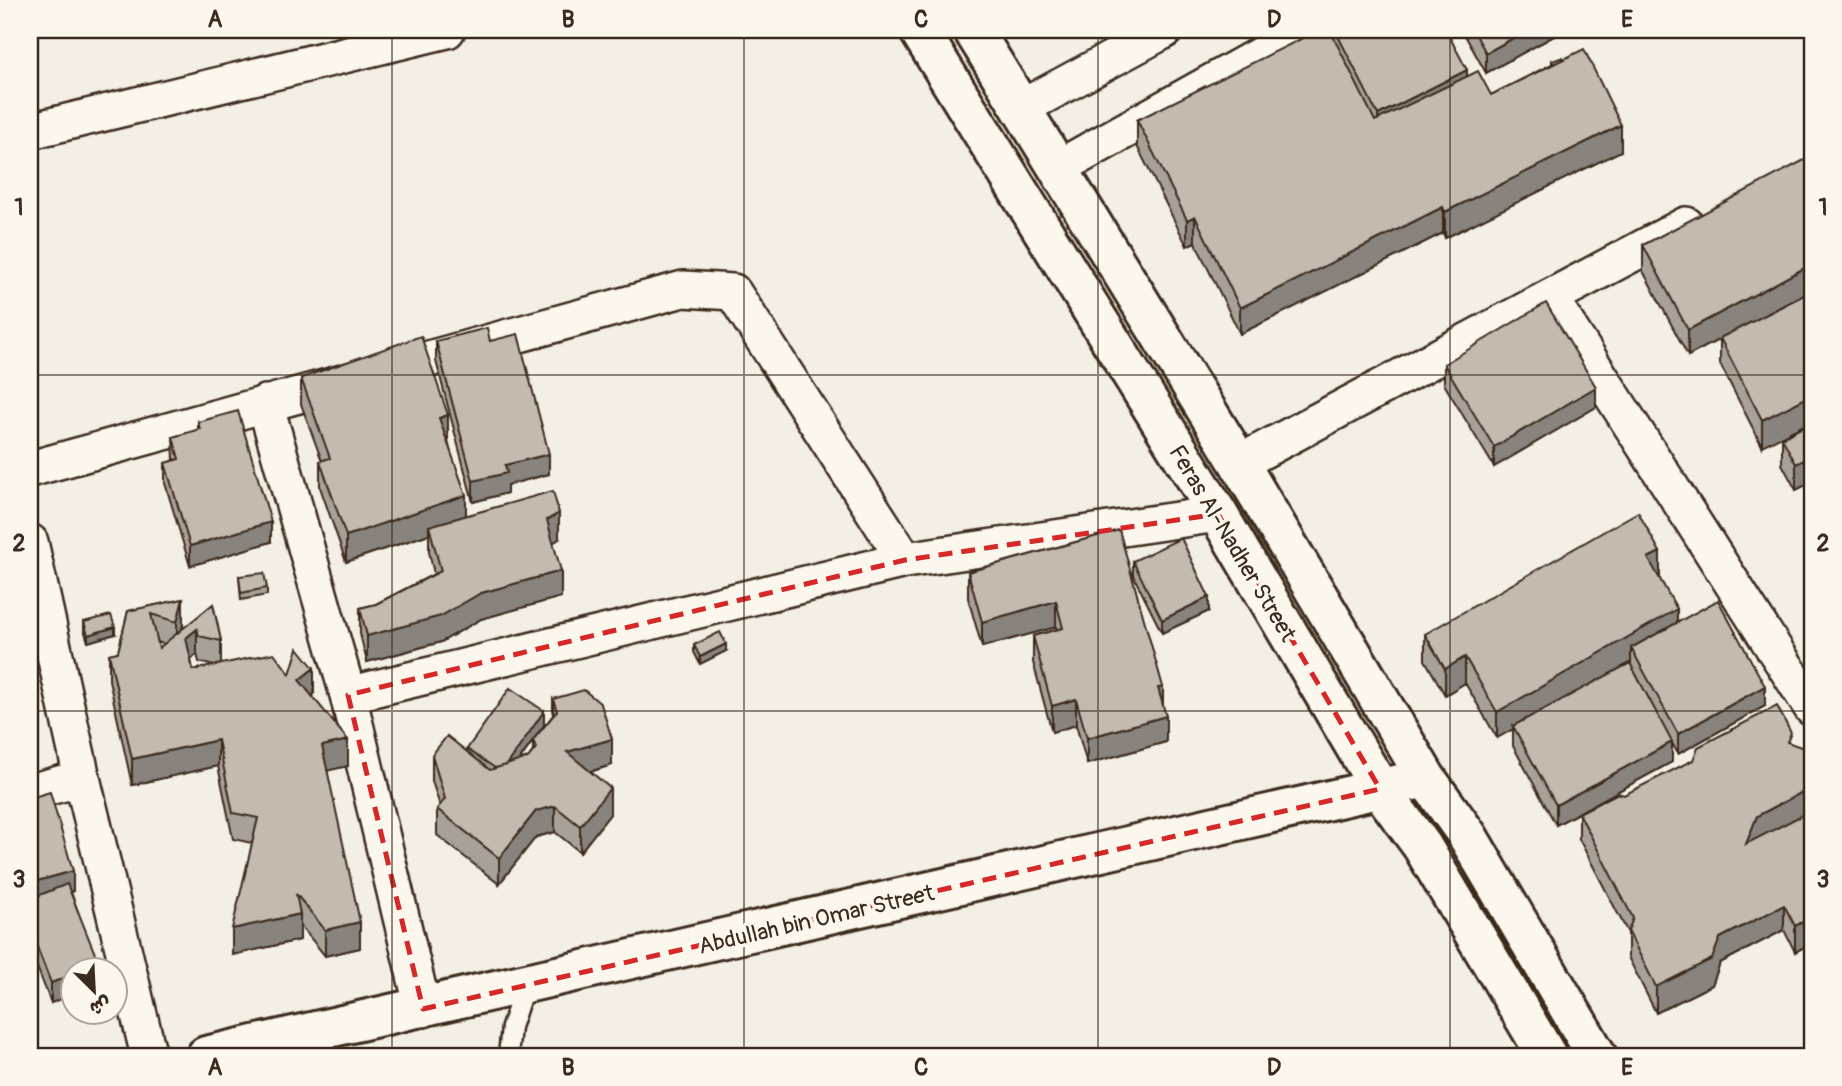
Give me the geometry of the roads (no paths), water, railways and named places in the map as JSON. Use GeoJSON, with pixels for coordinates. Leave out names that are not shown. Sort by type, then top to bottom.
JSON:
{"type":"FeatureCollection","features":[{"type":"Feature","properties":{"kind":"street"},"geometry":{"type":"LineString","coordinates":[[30,131],[447,30]]}},
{"type":"Feature","properties":{"kind":"street","name":"Feras Al-Nadher Street"},"geometry":{"type":"LineString","coordinates":[[919,30],[1218,514],[1380,789],[1422,846],[1548,1056]]}},
{"type":"Feature","properties":{"kind":"street","name":"Feras Al-Nadher Street"},"geometry":{"type":"LineString","coordinates":[[973,30],[1239,463],[1426,778],[1467,835],[1597,1056]]}},
{"type":"Feature","properties":{"kind":"street"},"geometry":{"type":"LineString","coordinates":[[1058,168],[1305,30]]}},
{"type":"Feature","properties":{"kind":"street"},"geometry":{"type":"LineString","coordinates":[[1021,108],[1152,33]]}},
{"type":"Feature","properties":{"kind":"street"},"geometry":{"type":"LineString","coordinates":[[1239,463],[1717,209]]}},
{"type":"Feature","properties":{"kind":"street"},"geometry":{"type":"LineString","coordinates":[[30,469],[683,289],[733,292],[905,560]]}},
{"type":"Feature","properties":{"kind":"street"},"geometry":{"type":"LineString","coordinates":[[1550,298],[1812,708]]}},
{"type":"Feature","properties":{"kind":"street"},"geometry":{"type":"LineString","coordinates":[[265,404],[348,695],[423,1009]]}},
{"type":"Feature","properties":{"kind":"street"},"geometry":{"type":"LineString","coordinates":[[348,695],[905,560],[1218,514]]}},
{"type":"Feature","properties":{"kind":"street"},"geometry":{"type":"LineString","coordinates":[[30,542],[82,778],[149,1056]]}},
{"type":"Feature","properties":{"kind":"street"},"geometry":{"type":"LineString","coordinates":[[30,792],[82,778]]}},
{"type":"Feature","properties":{"kind":"street","name":"Abdullah bin Omar Street"},"geometry":{"type":"LineString","coordinates":[[206,1056],[423,1009],[1426,778]]}},
{"type":"Feature","properties":{"kind":"lane"},"geometry":{"type":"LineString","coordinates":[[508,1056],[510,1027],[525,985]]}}]}
